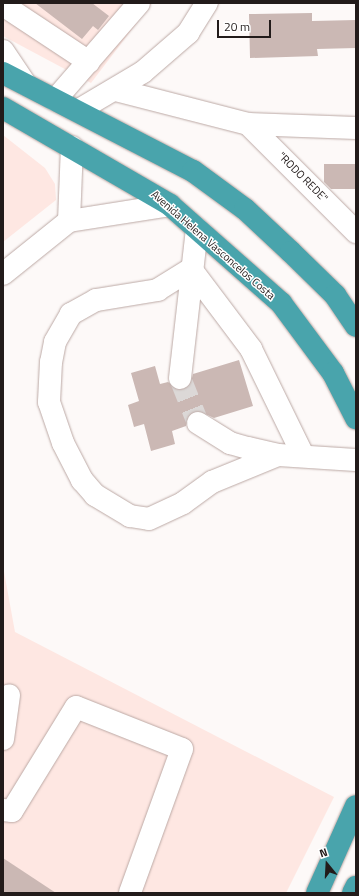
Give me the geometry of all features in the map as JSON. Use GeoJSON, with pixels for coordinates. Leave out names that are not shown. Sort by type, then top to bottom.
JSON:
{"type":"FeatureCollection","features":[{"type":"Feature","properties":{"kind":"highway"},"geometry":{"type":"LineString","coordinates":[[3,72],[55,100],[79,110],[194,171],[245,210],[335,295],[356,326]]}},
{"type":"Feature","properties":{"kind":"highway","name":"Avenida Helena Vasconcelos Costa"},"geometry":{"type":"LineString","coordinates":[[3,108],[170,205],[281,303],[333,373],[356,418]]}},
{"type":"Feature","properties":{"kind":"highway"},"geometry":{"type":"LineString","coordinates":[[317,893],[356,806]]}},
{"type":"Feature","properties":{"kind":"highway"},"geometry":{"type":"LineString","coordinates":[[353,893],[356,887]]}},
{"type":"Feature","properties":{"kind":"lane"},"geometry":{"type":"LineString","coordinates":[[55,100],[140,3]]}},
{"type":"Feature","properties":{"kind":"lane"},"geometry":{"type":"LineString","coordinates":[[79,110],[116,90],[188,33],[207,3]]}},
{"type":"Feature","properties":{"kind":"lane"},"geometry":{"type":"LineString","coordinates":[[3,5],[89,62]]}},
{"type":"Feature","properties":{"kind":"lane"},"geometry":{"type":"LineString","coordinates":[[3,51],[25,84]]}},
{"type":"Feature","properties":{"kind":"lane"},"geometry":{"type":"LineString","coordinates":[[116,90],[248,124],[356,128]]}},
{"type":"Feature","properties":{"kind":"lane","name":"\"RODO REDE\""},"geometry":{"type":"LineString","coordinates":[[248,124],[356,232]]}},
{"type":"Feature","properties":{"kind":"lane"},"geometry":{"type":"LineString","coordinates":[[69,221],[72,147]]}},
{"type":"Feature","properties":{"kind":"lane"},"geometry":{"type":"LineString","coordinates":[[3,274],[69,221],[170,205]]}},
{"type":"Feature","properties":{"kind":"lane"},"geometry":{"type":"LineString","coordinates":[[180,378],[191,269],[197,229]]}},
{"type":"Feature","properties":{"kind":"lane"},"geometry":{"type":"LineString","coordinates":[[191,269],[158,290],[96,300],[71,314],[55,342],[51,362],[49,402],[63,443],[82,480],[95,495],[130,516],[149,519],[183,503],[212,482],[278,455]]}},
{"type":"Feature","properties":{"kind":"lane"},"geometry":{"type":"LineString","coordinates":[[191,269],[251,349],[303,455]]}},
{"type":"Feature","properties":{"kind":"lane"},"geometry":{"type":"LineString","coordinates":[[198,423],[230,443],[278,455],[303,455],[356,460]]}},
{"type":"Feature","properties":{"kind":"lane"},"geometry":{"type":"LineString","coordinates":[[3,739],[9,695]]}},
{"type":"Feature","properties":{"kind":"lane"},"geometry":{"type":"LineString","coordinates":[[3,810],[12,811],[76,707],[182,750],[130,893]]}},
{"type":"Feature","properties":{"kind":"shaded area"},"geometry":{"type":"Polygon","coordinates":[[[3,3],[152,3],[91,83],[3,36],[3,3]]]}},
{"type":"Feature","properties":{"kind":"shaded area"},"geometry":{"type":"Polygon","coordinates":[[[3,135],[45,168],[55,184],[56,200],[3,242],[3,135]]]}},
{"type":"Feature","properties":{"kind":"shaded area"},"geometry":{"type":"Polygon","coordinates":[[[3,566],[15,632],[334,797],[286,893],[3,893],[3,566]]]}},
{"type":"Feature","properties":{"kind":"building"},"geometry":{"type":"Polygon","coordinates":[[[35,3],[92,3],[109,16],[98,30],[93,26],[82,39],[35,3]]]}},
{"type":"Feature","properties":{"kind":"building"},"geometry":{"type":"Polygon","coordinates":[[[312,13],[312,21],[356,20],[356,48],[317,49],[318,56],[250,58],[249,14],[312,13]]]}},
{"type":"Feature","properties":{"kind":"building"},"geometry":{"type":"Polygon","coordinates":[[[324,164],[356,164],[356,189],[331,189],[324,182],[324,164]]]}},
{"type":"Feature","properties":{"kind":"building"},"geometry":{"type":"Polygon","coordinates":[[[239,360],[253,406],[214,418],[199,411],[192,412],[187,417],[186,426],[172,431],[175,444],[151,451],[144,424],[134,427],[128,405],[139,401],[131,373],[155,366],[160,384],[168,382],[179,390],[190,386],[193,374],[239,360]]]}},
{"type":"Feature","properties":{"kind":"building"},"geometry":{"type":"Polygon","coordinates":[[[3,858],[56,893],[3,893],[3,858]]]}},
{"type":"Feature","properties":{"kind":"tunnel"},"geometry":{"type":"LineString","coordinates":[[180,378],[198,423]]}}]}
